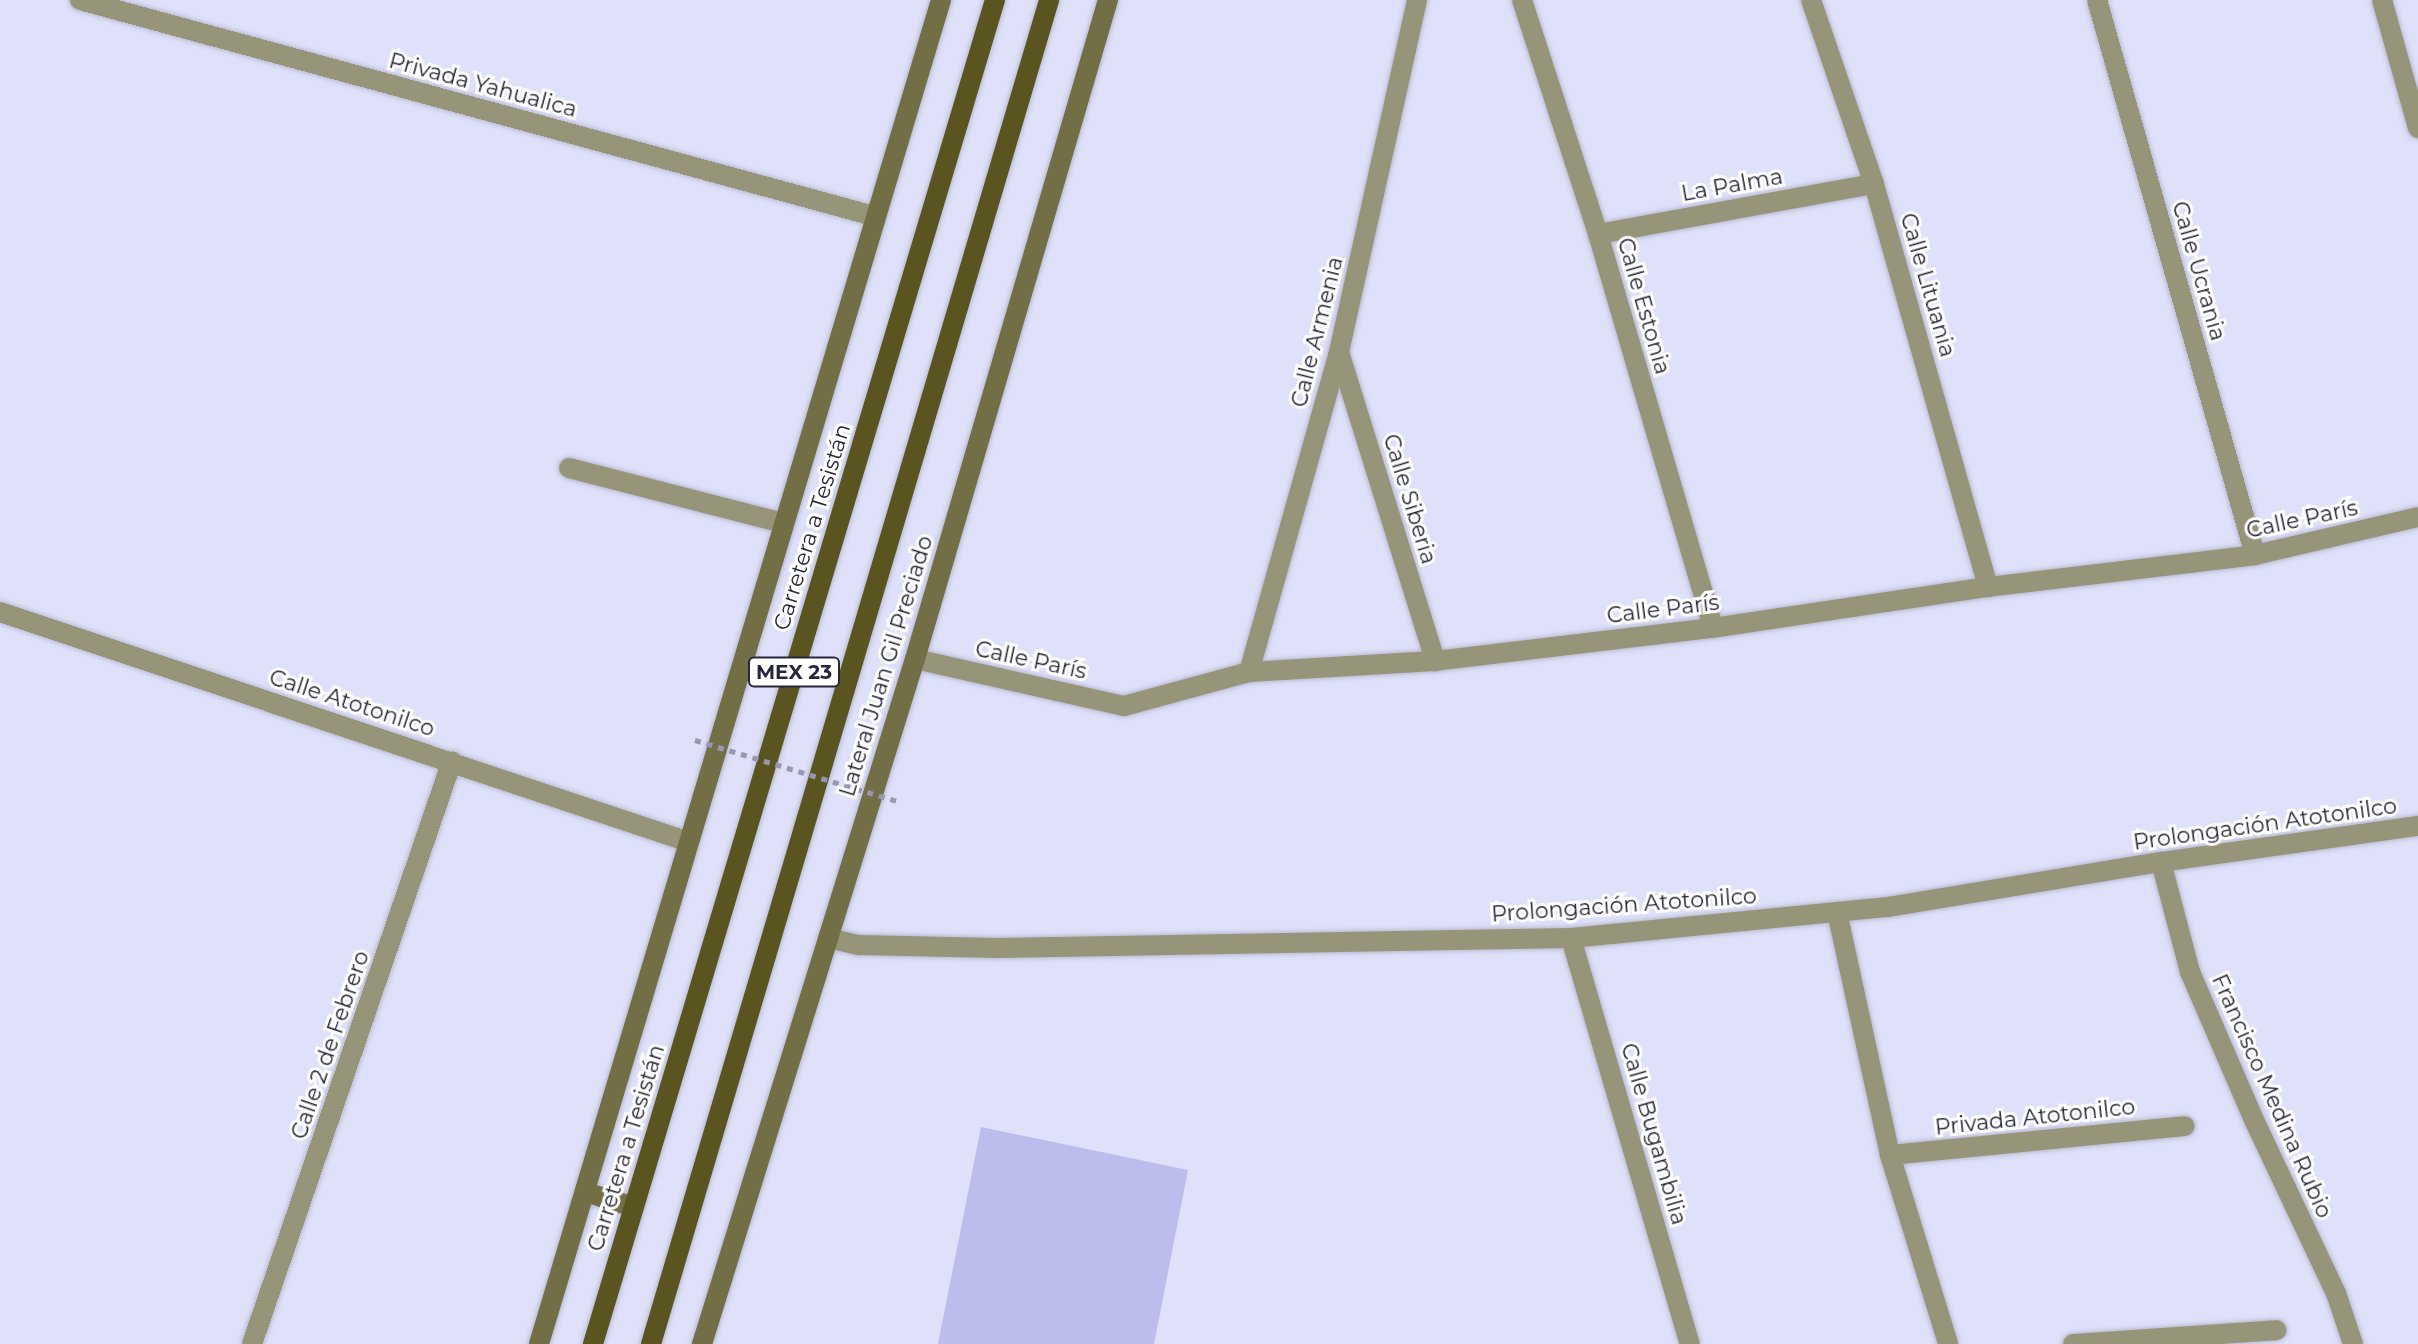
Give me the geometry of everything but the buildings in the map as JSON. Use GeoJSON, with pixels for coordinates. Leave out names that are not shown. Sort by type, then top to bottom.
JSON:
{"type":"FeatureCollection","features":[{"type":"Feature","properties":{"kind":"main road"},"geometry":{"type":"LineString","coordinates":[[539,1344],[941,0]]}},
{"type":"Feature","properties":{"kind":"main road","name":"Carretera a Tesistán"},"geometry":{"type":"LineString","coordinates":[[593,1344],[995,0]]}},
{"type":"Feature","properties":{"kind":"main road","name":"MEX 23"},"geometry":{"type":"LineString","coordinates":[[651,1344],[1049,0]]}},
{"type":"Feature","properties":{"kind":"main road","name":"Lateral Juan Gil Preciado"},"geometry":{"type":"LineString","coordinates":[[702,1344],[915,659],[1108,0]]}},
{"type":"Feature","properties":{"kind":"main road"},"geometry":{"type":"LineString","coordinates":[[585,1192],[634,1207]]}},
{"type":"Feature","properties":{"kind":"street","name":"Privada Yahualica"},"geometry":{"type":"LineString","coordinates":[[80,0],[874,216]]}},
{"type":"Feature","properties":{"kind":"street","name":"Calle Armenia"},"geometry":{"type":"LineString","coordinates":[[1249,672],[1339,352],[1417,0]]}},
{"type":"Feature","properties":{"kind":"street","name":"Calle Estonia"},"geometry":{"type":"LineString","coordinates":[[1522,0],[1598,234],[1713,628]]}},
{"type":"Feature","properties":{"kind":"street","name":"Calle Lituania"},"geometry":{"type":"LineString","coordinates":[[1811,0],[1874,184],[1988,587]]}},
{"type":"Feature","properties":{"kind":"street","name":"Calle Ucrania"},"geometry":{"type":"LineString","coordinates":[[2097,0],[2255,555]]}},
{"type":"Feature","properties":{"kind":"street"},"geometry":{"type":"LineString","coordinates":[[2382,0],[2418,128]]}},
{"type":"Feature","properties":{"kind":"street","name":"La Palma"},"geometry":{"type":"LineString","coordinates":[[1598,234],[1874,184]]}},
{"type":"Feature","properties":{"kind":"street","name":"Calle Siberia"},"geometry":{"type":"LineString","coordinates":[[1339,352],[1435,661]]}},
{"type":"Feature","properties":{"kind":"street"},"geometry":{"type":"LineString","coordinates":[[569,468],[783,523]]}},
{"type":"Feature","properties":{"kind":"street","name":"Calle París"},"geometry":{"type":"LineString","coordinates":[[915,659],[1124,706],[1249,672],[1435,661],[1713,628],[1988,587],[2255,555],[2418,517]]}},
{"type":"Feature","properties":{"kind":"street","name":"Calle Atotonilco"},"geometry":{"type":"LineString","coordinates":[[0,612],[689,842]]}},
{"type":"Feature","properties":{"kind":"street","name":"Calle 2 de Febrero"},"geometry":{"type":"LineString","coordinates":[[252,1344],[452,761]]}},
{"type":"Feature","properties":{"kind":"street","name":"Prolongación Atotonilco"},"geometry":{"type":"LineString","coordinates":[[828,938],[859,945],[998,948],[1571,938],[1888,907],[2161,862],[2418,826]]}},
{"type":"Feature","properties":{"kind":"street","name":"Francisco Medina Rubio"},"geometry":{"type":"LineString","coordinates":[[2161,862],[2190,972],[2255,1122],[2336,1293],[2353,1344]]}},
{"type":"Feature","properties":{"kind":"street"},"geometry":{"type":"LineString","coordinates":[[1837,912],[1890,1155],[1948,1344]]}},
{"type":"Feature","properties":{"kind":"street","name":"Calle Bugambilia"},"geometry":{"type":"LineString","coordinates":[[1571,938],[1690,1344]]}},
{"type":"Feature","properties":{"kind":"street","name":"Privada Atotonilco"},"geometry":{"type":"LineString","coordinates":[[1890,1155],[2185,1126]]}},
{"type":"Feature","properties":{"kind":"street"},"geometry":{"type":"LineString","coordinates":[[2073,1344],[2277,1330]]}},
{"type":"Feature","properties":{"kind":"path"},"geometry":{"type":"LineString","coordinates":[[695,740],[901,802]]}}]}
